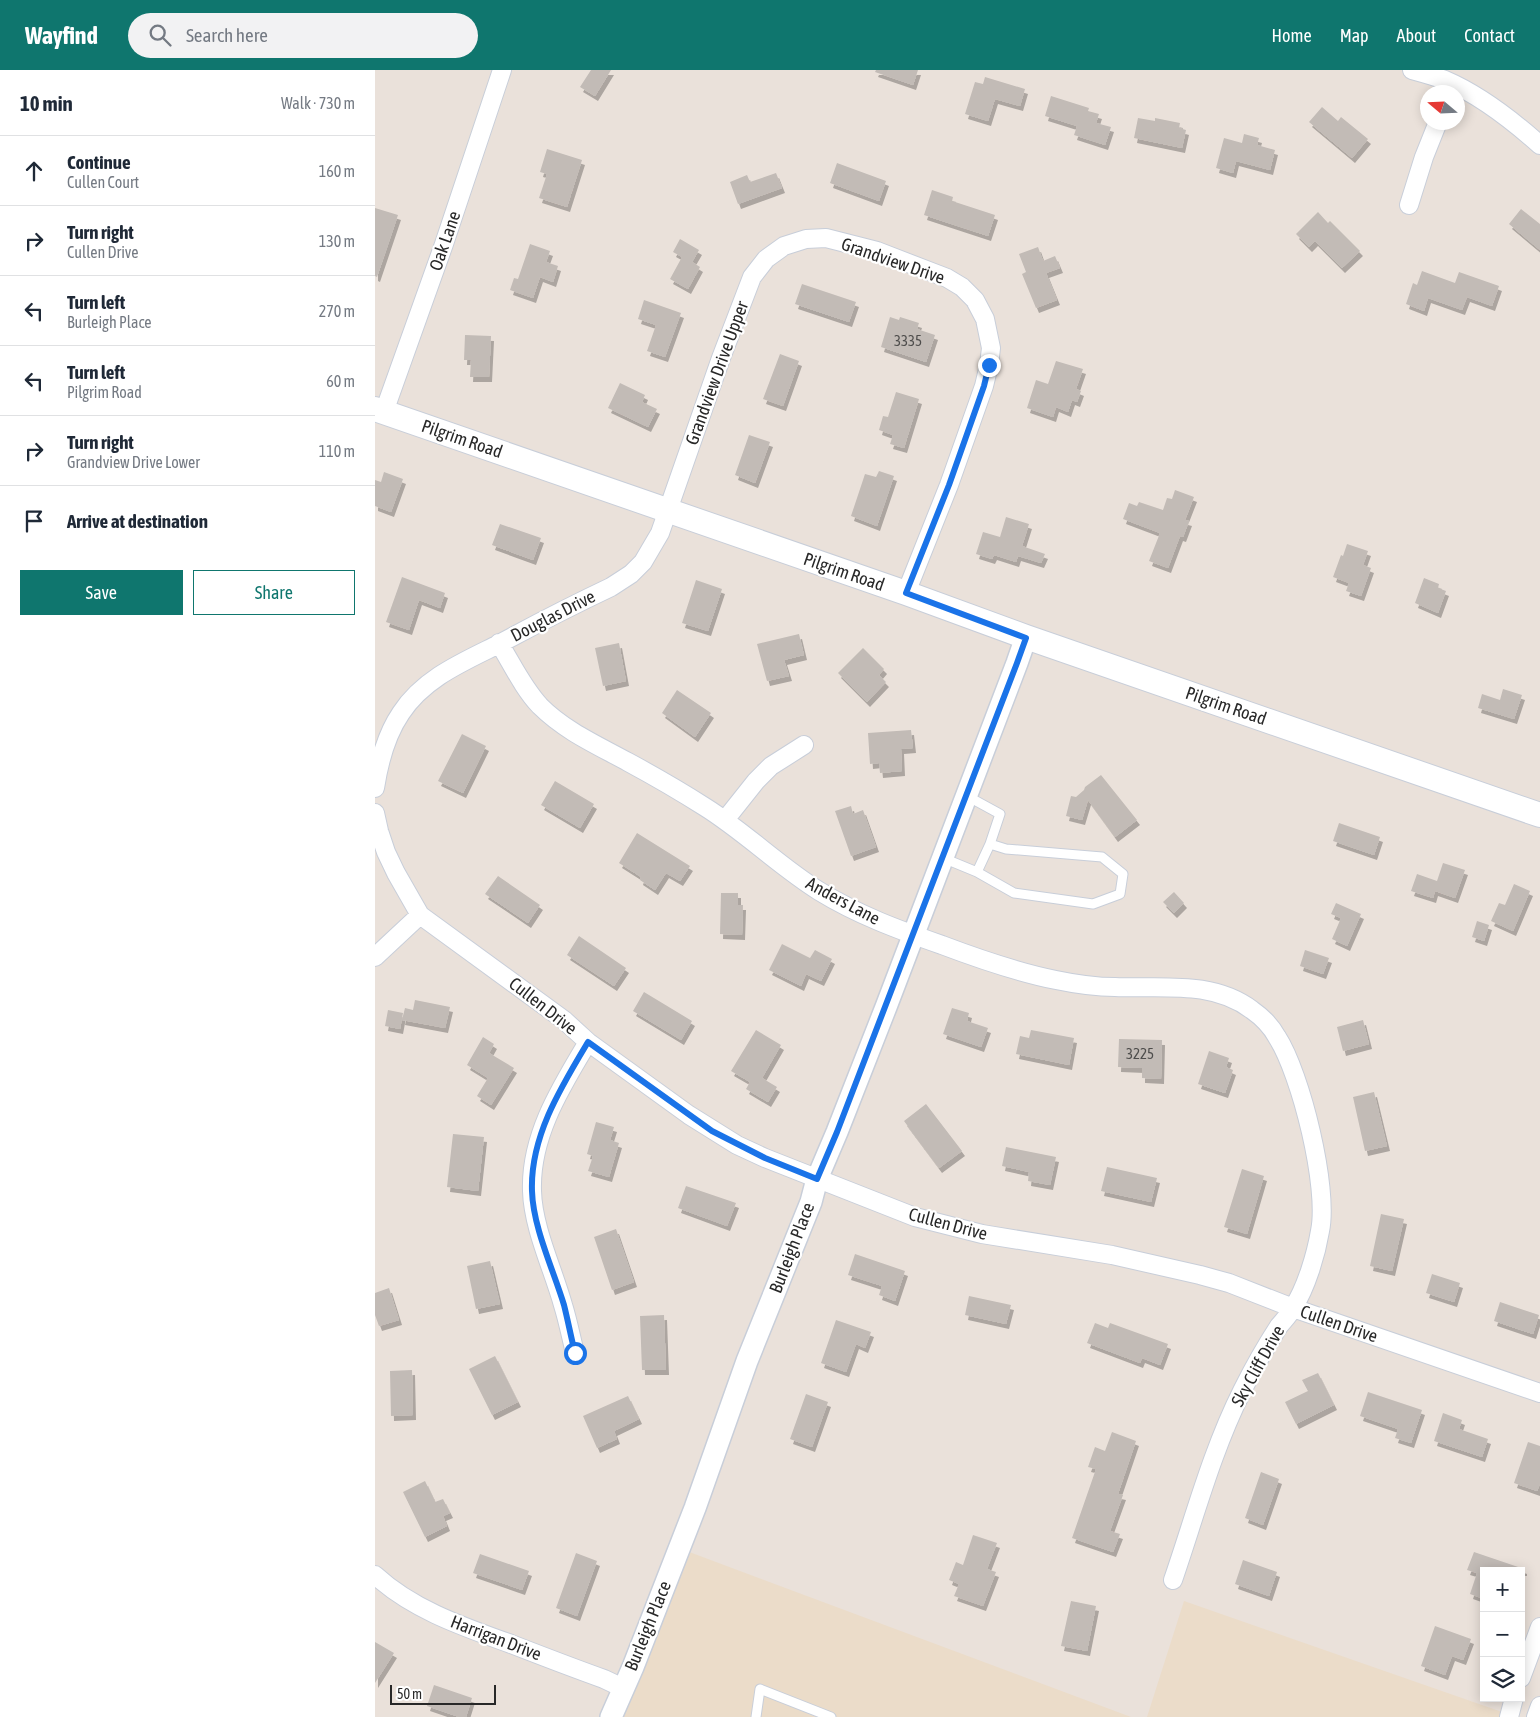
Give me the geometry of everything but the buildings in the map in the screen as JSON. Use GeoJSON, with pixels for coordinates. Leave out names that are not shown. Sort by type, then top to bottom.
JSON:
{"type":"FeatureCollection","features":[{"type":"Feature","properties":{"kind":"main road","name":"Pilgrim Road"},"geometry":{"type":"LineString","coordinates":[[379,410],[906,593],[1026,638],[1540,814]]}},
{"type":"Feature","properties":{"kind":"street","name":"Oak Lane"},"geometry":{"type":"LineString","coordinates":[[379,410],[444,244],[503,70]]}},
{"type":"Feature","properties":{"kind":"street"},"geometry":{"type":"LineString","coordinates":[[1412,70],[1454,82],[1507,117],[1540,145]]}},
{"type":"Feature","properties":{"kind":"street"},"geometry":{"type":"LineString","coordinates":[[1409,205],[1435,130]]}},
{"type":"Feature","properties":{"kind":"street","name":"Grandview Drive"},"geometry":{"type":"LineString","coordinates":[[784,246],[806,239],[826,238],[877,251],[947,278],[963,287],[975,300],[985,319],[991,348],[984,386],[949,485],[906,593]]}},
{"type":"Feature","properties":{"kind":"street","name":"Grandview Drive Upper"},"geometry":{"type":"LineString","coordinates":[[667,510],[752,277],[767,259],[784,246]]}},
{"type":"Feature","properties":{"kind":"street","name":"Douglas Drive"},"geometry":{"type":"LineString","coordinates":[[375,788],[383,752],[390,734],[401,712],[414,697],[439,675],[522,630],[611,587],[631,574],[653,548],[667,510]]}},
{"type":"Feature","properties":{"kind":"street","name":"Burleigh Place"},"geometry":{"type":"LineString","coordinates":[[611,1717],[695,1508],[747,1360],[811,1202],[817,1179],[967,796],[1026,638]]}},
{"type":"Feature","properties":{"kind":"street","name":"Anders Lane"},"geometry":{"type":"LineString","coordinates":[[499,643],[527,689],[539,705],[553,717],[587,742],[679,791],[725,820],[788,870],[817,890],[860,914],[999,966],[1084,985],[1179,987],[1221,993],[1238,1001],[1257,1014]]}},
{"type":"Feature","properties":{"kind":"street"},"geometry":{"type":"LineString","coordinates":[[725,820],[755,781],[771,766],[805,745]]}},
{"type":"Feature","properties":{"kind":"street"},"geometry":{"type":"LineString","coordinates":[[375,813],[386,852],[420,915],[375,957]]}},
{"type":"Feature","properties":{"kind":"street","name":"Cullen Drive"},"geometry":{"type":"LineString","coordinates":[[420,915],[442,929],[564,1020],[588,1042],[712,1131],[765,1158],[915,1217],[950,1227],[1140,1260],[1229,1283],[1293,1308],[1540,1393]]}},
{"type":"Feature","properties":{"kind":"street","name":"Sky Cliff Drive"},"geometry":{"type":"LineString","coordinates":[[1173,1580],[1219,1444],[1232,1412],[1261,1356],[1293,1308],[1307,1279],[1320,1232],[1322,1194],[1313,1145],[1297,1082],[1278,1038],[1257,1014]]}},
{"type":"Feature","properties":{"kind":"street"},"geometry":{"type":"LineString","coordinates":[[575,1353],[564,1305],[534,1211],[532,1174],[535,1157],[555,1100],[588,1042]]}},
{"type":"Feature","properties":{"kind":"street","name":"Harrigan Drive"},"geometry":{"type":"LineString","coordinates":[[375,1575],[412,1602],[453,1623],[604,1679],[623,1688]]}},
{"type":"Feature","properties":{"kind":"street"},"geometry":{"type":"LineString","coordinates":[[1525,1667],[1540,1627]]}},
{"type":"Feature","properties":{"kind":"street"},"geometry":{"type":"LineString","coordinates":[[1509,1717],[1513,1702]]}},
{"type":"Feature","properties":{"kind":"street"},"geometry":{"type":"LineString","coordinates":[[1536,1717],[1540,1706]]}},
{"type":"Feature","properties":{"kind":"lane"},"geometry":{"type":"LineString","coordinates":[[967,796],[1000,814],[991,844],[977,872]]}},
{"type":"Feature","properties":{"kind":"lane"},"geometry":{"type":"LineString","coordinates":[[943,857],[977,872],[1013,893],[1093,904],[1120,894],[1123,874],[1102,857],[1006,849],[991,844]]}},
{"type":"Feature","properties":{"kind":"lane"},"geometry":{"type":"LineString","coordinates":[[756,1717],[760,1689],[831,1717]]}},
{"type":"Feature","properties":{"kind":"shaded area"},"geometry":{"type":"Polygon","coordinates":[[[684,1550],[1131,1717],[619,1717],[684,1550]]]}},
{"type":"Feature","properties":{"kind":"shaded area"},"geometry":{"type":"Polygon","coordinates":[[[1184,1601],[1502,1712],[1501,1717],[1147,1717],[1184,1601]]]}},
{"type":"Feature","properties":{"kind":"route"},"geometry":{"type":"LineString","coordinates":[[575,1353],[564,1305],[534,1211],[532,1174],[535,1157],[555,1100],[588,1042],[712,1131],[765,1158],[817,1179],[837,1132],[1026,638],[906,593],[949,485],[984,386],[989,365]]}}]}
